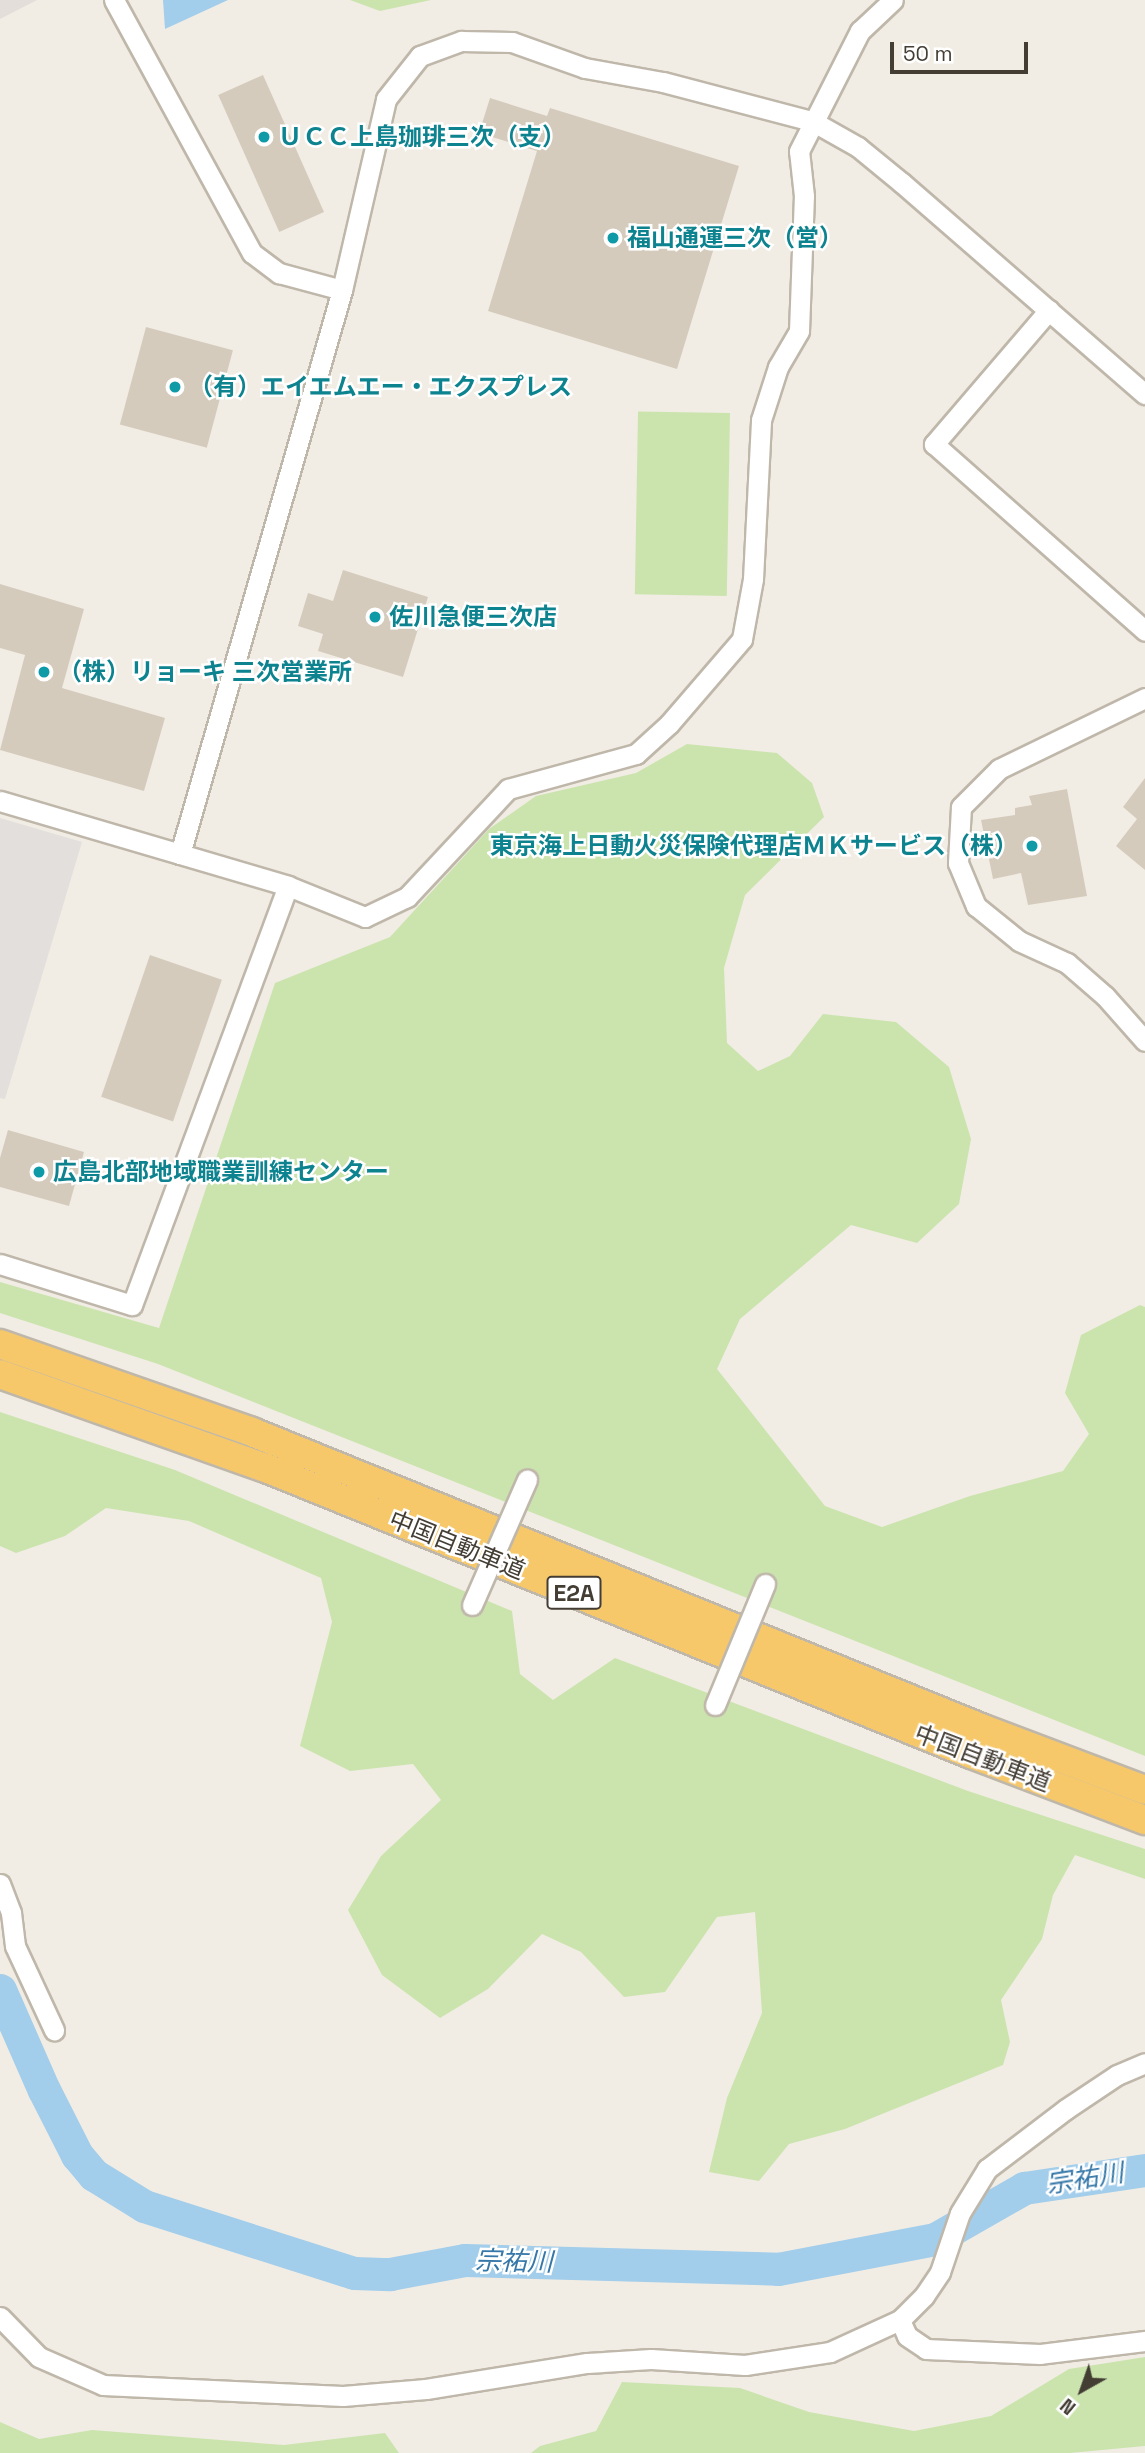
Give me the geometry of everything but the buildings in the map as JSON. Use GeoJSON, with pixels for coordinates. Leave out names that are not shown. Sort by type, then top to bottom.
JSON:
{"type":"FeatureCollection","features":[{"type":"Feature","properties":{"kind":"highway","name":"中国自動車道"},"geometry":{"type":"LineString","coordinates":[[0,1344],[252,1432],[981,1728],[1145,1790]]}},
{"type":"Feature","properties":{"kind":"highway","name":"中国自動車道"},"geometry":{"type":"LineString","coordinates":[[0,1374],[266,1468],[971,1754],[1145,1820]]}},
{"type":"Feature","properties":{"kind":"street"},"geometry":{"type":"LineString","coordinates":[[114,0],[253,253],[279,273],[341,290]]}},
{"type":"Feature","properties":{"kind":"street"},"geometry":{"type":"LineString","coordinates":[[0,801],[288,886],[365,917],[407,897],[508,789],[636,754],[669,724],[743,639],[753,579],[753,503],[761,420],[778,368],[799,331],[804,196],[799,151],[860,31],[893,0]]}},
{"type":"Feature","properties":{"kind":"street"},"geometry":{"type":"LineString","coordinates":[[180,854],[341,290],[386,99],[421,56],[461,41],[512,42],[585,68],[663,82],[812,121],[858,147],[1145,394]]}},
{"type":"Feature","properties":{"kind":"street"},"geometry":{"type":"LineString","coordinates":[[1049,310],[934,444],[1145,631]]}},
{"type":"Feature","properties":{"kind":"street"},"geometry":{"type":"LineString","coordinates":[[1145,698],[999,769],[961,807],[958,863],[976,906],[1019,941],[1067,963],[1105,996],[1145,1041]]}},
{"type":"Feature","properties":{"kind":"street"},"geometry":{"type":"LineString","coordinates":[[0,1264],[132,1305],[288,886]]}},
{"type":"Feature","properties":{"kind":"street"},"geometry":{"type":"LineString","coordinates":[[472,1605],[527,1480]]}},
{"type":"Feature","properties":{"kind":"street"},"geometry":{"type":"LineString","coordinates":[[715,1705],[765,1584]]}},
{"type":"Feature","properties":{"kind":"street"},"geometry":{"type":"LineString","coordinates":[[0,1884],[11,1913],[7,1949],[54,2030]]}},
{"type":"Feature","properties":{"kind":"street"},"geometry":{"type":"LineString","coordinates":[[0,2317],[39,2357],[103,2385],[342,2396],[426,2389],[587,2363],[791,2361],[830,2353],[900,2320],[924,2295],[951,2244],[960,2213],[987,2169],[1076,2102],[1117,2075],[1145,2063]]}},
{"type":"Feature","properties":{"kind":"street"},"geometry":{"type":"LineString","coordinates":[[900,2320],[907,2336],[926,2349],[1040,2354],[1145,2340]]}},
{"type":"Feature","properties":{"kind":"shaded area"},"geometry":{"type":"Polygon","coordinates":[[[0,0],[37,0],[0,19],[0,0]]]}},
{"type":"Feature","properties":{"kind":"shaded area"},"geometry":{"type":"Polygon","coordinates":[[[0,818],[82,842],[5,1099],[0,1098],[0,818]]]}},
{"type":"Feature","properties":{"kind":"green space"},"geometry":{"type":"Polygon","coordinates":[[[350,0],[431,0],[380,11],[350,0]]]}},
{"type":"Feature","properties":{"kind":"green space"},"geometry":{"type":"Polygon","coordinates":[[[638,411],[730,413],[727,596],[635,594],[638,411]]]}},
{"type":"Feature","properties":{"kind":"green space"},"geometry":{"type":"Polygon","coordinates":[[[687,744],[777,753],[812,783],[824,817],[745,895],[724,968],[727,1043],[758,1071],[790,1056],[823,1014],[896,1022],[949,1067],[971,1139],[959,1204],[917,1243],[851,1225],[740,1319],[717,1369],[825,1506],[882,1527],[970,1496],[1063,1471],[1089,1434],[1065,1393],[1081,1335],[1140,1305],[1145,1307],[1145,1756],[158,1364],[0,1313],[0,1282],[159,1328],[275,983],[390,937],[489,829],[536,796],[636,773],[687,744]]]}},
{"type":"Feature","properties":{"kind":"green space"},"geometry":{"type":"Polygon","coordinates":[[[0,1412],[175,1470],[512,1611],[520,1674],[553,1700],[615,1658],[968,1791],[1145,1849],[1145,1879],[1075,1855],[1053,1895],[1042,1939],[1001,2000],[1010,2042],[1003,2065],[845,2129],[789,2144],[759,2181],[709,2172],[727,2098],[762,2013],[755,1912],[717,1917],[665,1992],[624,1997],[581,1952],[542,1934],[488,1989],[440,2018],[382,1975],[348,1910],[381,1856],[441,1800],[413,1764],[350,1771],[300,1746],[332,1622],[321,1578],[189,1521],[106,1508],[65,1536],[16,1553],[0,1546],[0,1412]]]}},
{"type":"Feature","properties":{"kind":"green space"},"geometry":{"type":"Polygon","coordinates":[[[1145,2357],[1145,2446],[1070,2453],[531,2453],[540,2446],[596,2431],[622,2382],[740,2388],[809,2412],[914,2431],[991,2416],[1069,2369],[1145,2357]]]}},
{"type":"Feature","properties":{"kind":"green space"},"geometry":{"type":"Polygon","coordinates":[[[0,2422],[39,2439],[92,2430],[284,2445],[385,2433],[399,2453],[0,2453],[0,2422]]]}},
{"type":"Feature","properties":{"kind":"water"},"geometry":{"type":"Polygon","coordinates":[[[163,0],[228,0],[165,29],[163,0]]]}},
{"type":"Feature","properties":{"kind":"waterway","name":"宗祐川"},"geometry":{"type":"LineString","coordinates":[[0,1990],[44,2090],[77,2155],[94,2175],[144,2206],[354,2273],[390,2274],[465,2260],[778,2269],[935,2239],[1024,2188],[1145,2170]]}},
{"type":"Feature","properties":{"kind":"place","name":"ＵＣＣ上島珈琲三次（支）"},"geometry":{"type":"Point","coordinates":[264,137]}},
{"type":"Feature","properties":{"kind":"place","name":"福山通運三次（営）"},"geometry":{"type":"Point","coordinates":[613,238]}},
{"type":"Feature","properties":{"kind":"place","name":"（有）エイエムエー・エクスプレス"},"geometry":{"type":"Point","coordinates":[175,387]}},
{"type":"Feature","properties":{"kind":"place","name":"佐川急便三次店"},"geometry":{"type":"Point","coordinates":[375,617]}},
{"type":"Feature","properties":{"kind":"place","name":"（株）リョーキ 三次営業所"},"geometry":{"type":"Point","coordinates":[44,672]}},
{"type":"Feature","properties":{"kind":"place","name":"東京海上日動火災保険代理店ＭＫサービス（株）"},"geometry":{"type":"Point","coordinates":[1032,846]}},
{"type":"Feature","properties":{"kind":"place","name":"広島北部地域職業訓練センター"},"geometry":{"type":"Point","coordinates":[39,1172]}}]}
